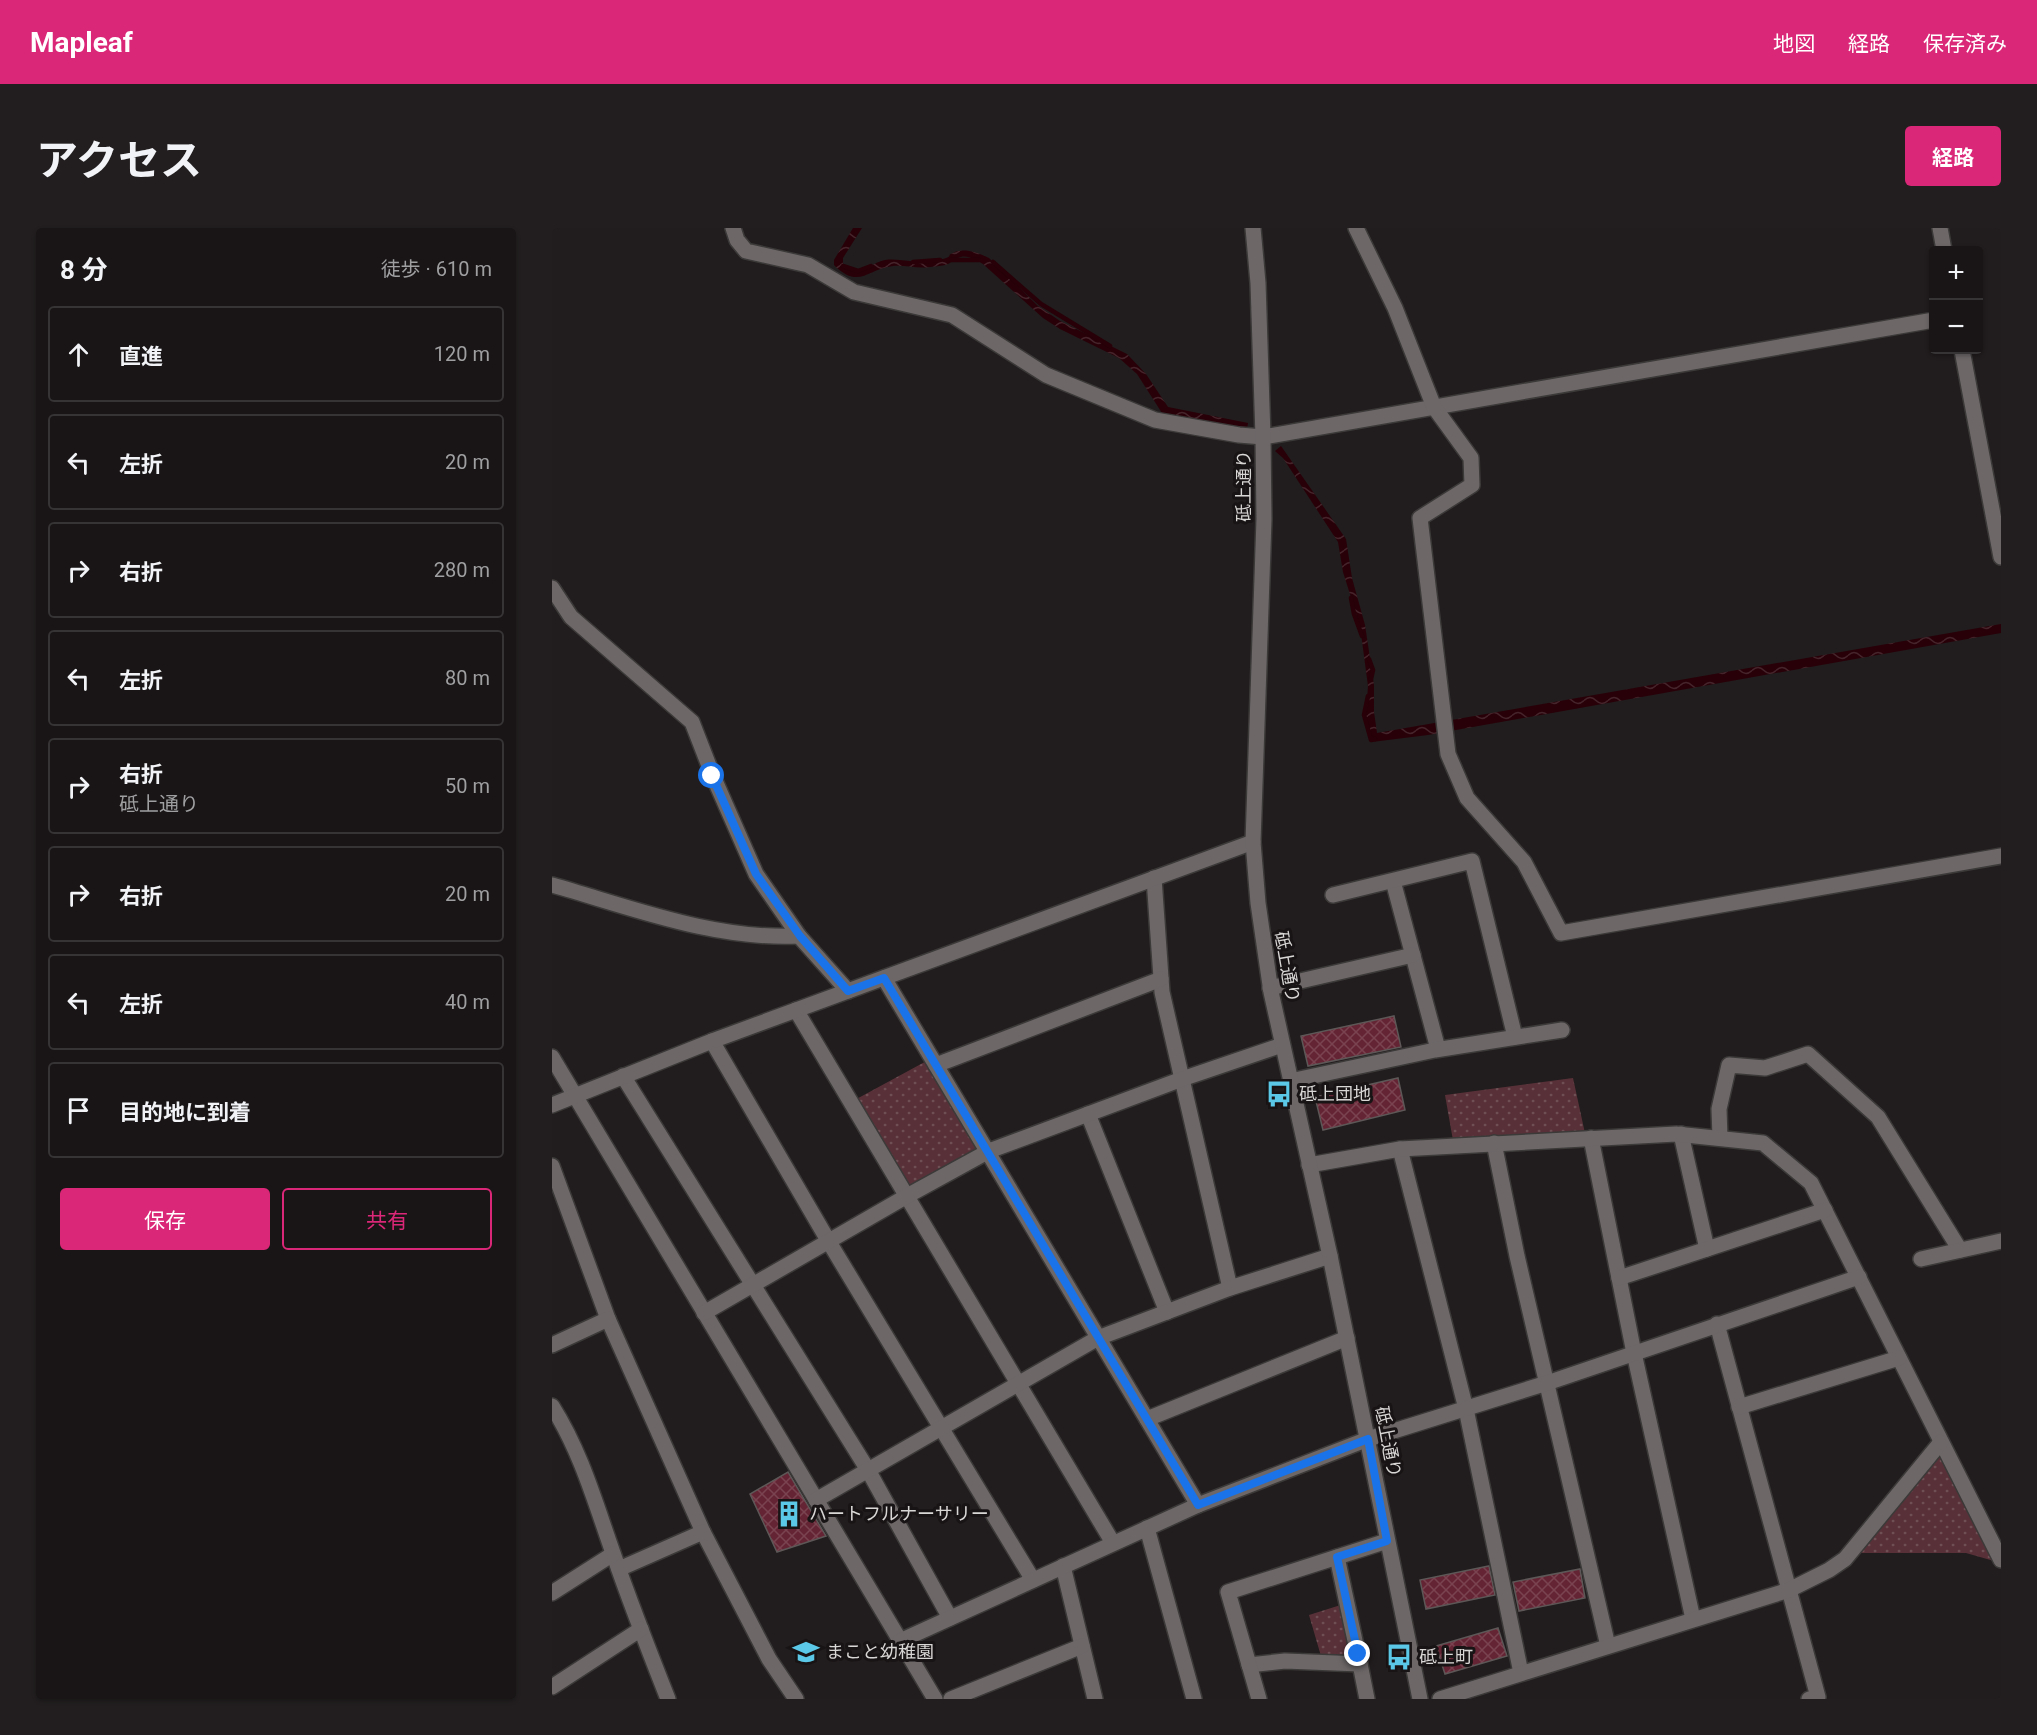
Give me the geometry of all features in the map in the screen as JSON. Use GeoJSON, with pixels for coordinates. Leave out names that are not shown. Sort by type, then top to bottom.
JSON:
{"type":"FeatureCollection","features":[{"type":"Feature","properties":{"kind":"street"},"geometry":{"type":"LineString","coordinates":[[733,228],[737,240],[746,251],[808,265],[854,292],[952,315],[1046,375],[1155,420],[1263,437],[1929,321]]}},
{"type":"Feature","properties":{"kind":"street","name":"砥上通り"},"geometry":{"type":"LineString","coordinates":[[1253,228],[1258,283],[1263,437],[1263,519],[1253,842],[1258,903],[1270,988],[1330,1256],[1420,1699]]}},
{"type":"Feature","properties":{"kind":"street"},"geometry":{"type":"LineString","coordinates":[[1356,228],[1395,308],[1434,407],[1471,458],[1472,486],[1419,518],[1448,754],[1467,798],[1524,862],[1561,933],[2001,856]]}},
{"type":"Feature","properties":{"kind":"street"},"geometry":{"type":"LineString","coordinates":[[1940,228],[1943,246]]}},
{"type":"Feature","properties":{"kind":"street"},"geometry":{"type":"LineString","coordinates":[[1963,354],[2001,557]]}},
{"type":"Feature","properties":{"kind":"street"},"geometry":{"type":"LineString","coordinates":[[552,588],[571,617],[692,722],[712,776],[756,874],[800,936],[848,991]]}},
{"type":"Feature","properties":{"kind":"street"},"geometry":{"type":"LineString","coordinates":[[552,1105],[712,1041],[1253,842]]}},
{"type":"Feature","properties":{"kind":"street"},"geometry":{"type":"LineString","coordinates":[[1334,895],[1472,861],[1515,1037]]}},
{"type":"Feature","properties":{"kind":"street"},"geometry":{"type":"LineString","coordinates":[[1154,878],[1162,992],[1230,1288]]}},
{"type":"Feature","properties":{"kind":"street"},"geometry":{"type":"LineString","coordinates":[[1393,880],[1438,1049]]}},
{"type":"Feature","properties":{"kind":"street"},"geometry":{"type":"LineString","coordinates":[[552,885],[710,930],[774,937],[800,936]]}},
{"type":"Feature","properties":{"kind":"street"},"geometry":{"type":"LineString","coordinates":[[1270,988],[1413,955]]}},
{"type":"Feature","properties":{"kind":"street"},"geometry":{"type":"LineString","coordinates":[[884,978],[1198,1505]]}},
{"type":"Feature","properties":{"kind":"street"},"geometry":{"type":"LineString","coordinates":[[936,1065],[1161,979]]}},
{"type":"Feature","properties":{"kind":"street"},"geometry":{"type":"LineString","coordinates":[[796,1010],[1113,1543]]}},
{"type":"Feature","properties":{"kind":"street"},"geometry":{"type":"LineString","coordinates":[[1290,1081],[1438,1049],[1562,1030]]}},
{"type":"Feature","properties":{"kind":"street"},"geometry":{"type":"LineString","coordinates":[[712,1041],[1033,1580]]}},
{"type":"Feature","properties":{"kind":"street"},"geometry":{"type":"LineString","coordinates":[[704,1313],[989,1151],[1182,1079],[1282,1045]]}},
{"type":"Feature","properties":{"kind":"street"},"geometry":{"type":"LineString","coordinates":[[1720,1138],[1719,1109],[1729,1065],[1765,1068],[1808,1054],[1878,1117],[1960,1250]]}},
{"type":"Feature","properties":{"kind":"street"},"geometry":{"type":"LineString","coordinates":[[552,1057],[935,1699]]}},
{"type":"Feature","properties":{"kind":"street"},"geometry":{"type":"LineString","coordinates":[[623,1076],[868,1470],[950,1618]]}},
{"type":"Feature","properties":{"kind":"street"},"geometry":{"type":"LineString","coordinates":[[1088,1114],[1167,1312]]}},
{"type":"Feature","properties":{"kind":"street"},"geometry":{"type":"LineString","coordinates":[[1309,1165],[1400,1149],[1591,1138],[1681,1134],[1763,1143],[1811,1183],[2001,1560]]}},
{"type":"Feature","properties":{"kind":"street"},"geometry":{"type":"LineString","coordinates":[[1681,1134],[1707,1249]]}},
{"type":"Feature","properties":{"kind":"street"},"geometry":{"type":"LineString","coordinates":[[1591,1138],[1634,1353],[1693,1619]]}},
{"type":"Feature","properties":{"kind":"street"},"geometry":{"type":"LineString","coordinates":[[1494,1143],[1517,1256],[1608,1646]]}},
{"type":"Feature","properties":{"kind":"street"},"geometry":{"type":"LineString","coordinates":[[1400,1149],[1466,1409],[1521,1673]]}},
{"type":"Feature","properties":{"kind":"street"},"geometry":{"type":"LineString","coordinates":[[552,1166],[608,1319],[703,1532],[769,1659],[795,1699]]}},
{"type":"Feature","properties":{"kind":"street"},"geometry":{"type":"LineString","coordinates":[[1619,1278],[1825,1210]]}},
{"type":"Feature","properties":{"kind":"street"},"geometry":{"type":"LineString","coordinates":[[1921,1259],[2001,1240]]}},
{"type":"Feature","properties":{"kind":"street"},"geometry":{"type":"LineString","coordinates":[[816,1500],[1098,1338],[1230,1288],[1330,1256]]}},
{"type":"Feature","properties":{"kind":"street"},"geometry":{"type":"LineString","coordinates":[[900,1641],[1198,1505],[1368,1439],[1548,1383],[1859,1277]]}},
{"type":"Feature","properties":{"kind":"street"},"geometry":{"type":"LineString","coordinates":[[552,1345],[608,1319]]}},
{"type":"Feature","properties":{"kind":"street"},"geometry":{"type":"LineString","coordinates":[[1717,1324],[1818,1697],[1809,1699]]}},
{"type":"Feature","properties":{"kind":"street"},"geometry":{"type":"LineString","coordinates":[[1147,1419],[1347,1338]]}},
{"type":"Feature","properties":{"kind":"street"},"geometry":{"type":"LineString","coordinates":[[1739,1407],[1899,1358]]}},
{"type":"Feature","properties":{"kind":"street"},"geometry":{"type":"LineString","coordinates":[[552,1406],[566,1428],[582,1463],[616,1562],[668,1699]]}},
{"type":"Feature","properties":{"kind":"street"},"geometry":{"type":"LineString","coordinates":[[1440,1699],[1789,1590],[1829,1570],[1845,1560],[1941,1442]]}},
{"type":"Feature","properties":{"kind":"street"},"geometry":{"type":"LineString","coordinates":[[1146,1528],[1194,1699]]}},
{"type":"Feature","properties":{"kind":"street"},"geometry":{"type":"LineString","coordinates":[[552,1593],[616,1562],[703,1532]]}},
{"type":"Feature","properties":{"kind":"street"},"geometry":{"type":"LineString","coordinates":[[1259,1699],[1228,1592],[1387,1541]]}},
{"type":"Feature","properties":{"kind":"street"},"geometry":{"type":"LineString","coordinates":[[1337,1557],[1367,1699]]}},
{"type":"Feature","properties":{"kind":"street"},"geometry":{"type":"LineString","coordinates":[[1063,1566],[1095,1699]]}},
{"type":"Feature","properties":{"kind":"street"},"geometry":{"type":"LineString","coordinates":[[552,1687],[641,1629]]}},
{"type":"Feature","properties":{"kind":"street"},"geometry":{"type":"LineString","coordinates":[[951,1699],[1082,1646]]}},
{"type":"Feature","properties":{"kind":"street"},"geometry":{"type":"LineString","coordinates":[[1249,1665],[1286,1661],[1360,1664]]}},
{"type":"Feature","properties":{"kind":"shaded area"},"geometry":{"type":"Polygon","coordinates":[[[932,1058],[989,1151],[907,1196],[851,1102],[932,1058]]]}},
{"type":"Feature","properties":{"kind":"shaded area"},"geometry":{"type":"Polygon","coordinates":[[[1573,1078],[1586,1138],[1454,1146],[1445,1095],[1573,1078]]]}},
{"type":"Feature","properties":{"kind":"shaded area"},"geometry":{"type":"Polygon","coordinates":[[[1941,1442],[2001,1563],[1966,1553],[1850,1553],[1941,1442]]]}},
{"type":"Feature","properties":{"kind":"shaded area"},"geometry":{"type":"Polygon","coordinates":[[[1347,1603],[1358,1654],[1351,1664],[1323,1663],[1309,1615],[1347,1603]]]}},
{"type":"Feature","properties":{"kind":"water"},"geometry":{"type":"Polygon","coordinates":[[[853,228],[862,228],[843,258],[843,264],[848,269],[863,270],[885,260],[927,262],[944,259],[957,251],[981,254],[989,258],[1038,306],[1060,321],[1127,354],[1146,374],[1168,407],[1248,423],[1247,429],[1162,413],[1137,374],[1119,358],[1060,329],[1043,318],[983,264],[972,258],[957,258],[946,265],[893,266],[863,276],[850,276],[834,265],[834,260],[853,228]]]}},
{"type":"Feature","properties":{"kind":"water"},"geometry":{"type":"Polygon","coordinates":[[[1281,446],[1346,539],[1352,578],[1365,625],[1374,685],[1377,733],[2001,624],[2001,633],[1428,735],[1372,742],[1366,715],[1368,686],[1360,626],[1343,572],[1338,542],[1283,458],[1275,451],[1281,446]]]}},
{"type":"Feature","properties":{"kind":"building"},"geometry":{"type":"Polygon","coordinates":[[[1394,1016],[1401,1047],[1308,1066],[1301,1036],[1394,1016]]]}},
{"type":"Feature","properties":{"kind":"building"},"geometry":{"type":"Polygon","coordinates":[[[1398,1078],[1405,1110],[1323,1130],[1315,1097],[1398,1078]]]}},
{"type":"Feature","properties":{"kind":"building","name":"ハートフルナーサリー"},"geometry":{"type":"Polygon","coordinates":[[[788,1472],[826,1536],[777,1552],[750,1494],[788,1472]]]}},
{"type":"Feature","properties":{"kind":"building"},"geometry":{"type":"Polygon","coordinates":[[[1489,1566],[1495,1595],[1426,1609],[1420,1580],[1489,1566]]]}},
{"type":"Feature","properties":{"kind":"building"},"geometry":{"type":"Polygon","coordinates":[[[1580,1569],[1585,1598],[1519,1611],[1513,1582],[1580,1569]]]}},
{"type":"Feature","properties":{"kind":"building"},"geometry":{"type":"Polygon","coordinates":[[[1498,1628],[1507,1656],[1445,1674],[1436,1646],[1498,1628]]]}},
{"type":"Feature","properties":{"kind":"waterway"},"geometry":{"type":"LineString","coordinates":[[913,262],[940,260]]}},
{"type":"Feature","properties":{"kind":"waterway"},"geometry":{"type":"LineString","coordinates":[[951,260],[979,260]]}},
{"type":"Feature","properties":{"kind":"waterway"},"geometry":{"type":"LineString","coordinates":[[993,262],[1041,304],[1110,346]]}},
{"type":"Feature","properties":{"kind":"waterway"},"geometry":{"type":"LineString","coordinates":[[843,266],[858,271],[871,266]]}},
{"type":"Feature","properties":{"kind":"waterway"},"geometry":{"type":"LineString","coordinates":[[1351,598],[1362,636]]}},
{"type":"Feature","properties":{"kind":"waterway"},"geometry":{"type":"LineString","coordinates":[[1369,659],[1373,670],[1371,679]]}},
{"type":"Feature","properties":{"kind":"waterway"},"geometry":{"type":"LineString","coordinates":[[1368,696],[1364,715],[1371,740],[1375,739]]}},
{"type":"Feature","properties":{"kind":"place","name":"砥上団地"},"geometry":{"type":"Point","coordinates":[1279,1094]}},
{"type":"Feature","properties":{"kind":"place","name":"ハートフルナーサリー"},"geometry":{"type":"Point","coordinates":[789,1514]}},
{"type":"Feature","properties":{"kind":"place","name":"まこと幼稚園"},"geometry":{"type":"Point","coordinates":[806,1652]}},
{"type":"Feature","properties":{"kind":"place","name":"砥上町"},"geometry":{"type":"Point","coordinates":[1399,1657]}},
{"type":"Feature","properties":{"kind":"route"},"geometry":{"type":"LineString","coordinates":[[712,776],[756,874],[800,936],[848,991],[884,978],[1198,1505],[1368,1439],[1387,1541],[1337,1557],[1358,1654]]}}]}
